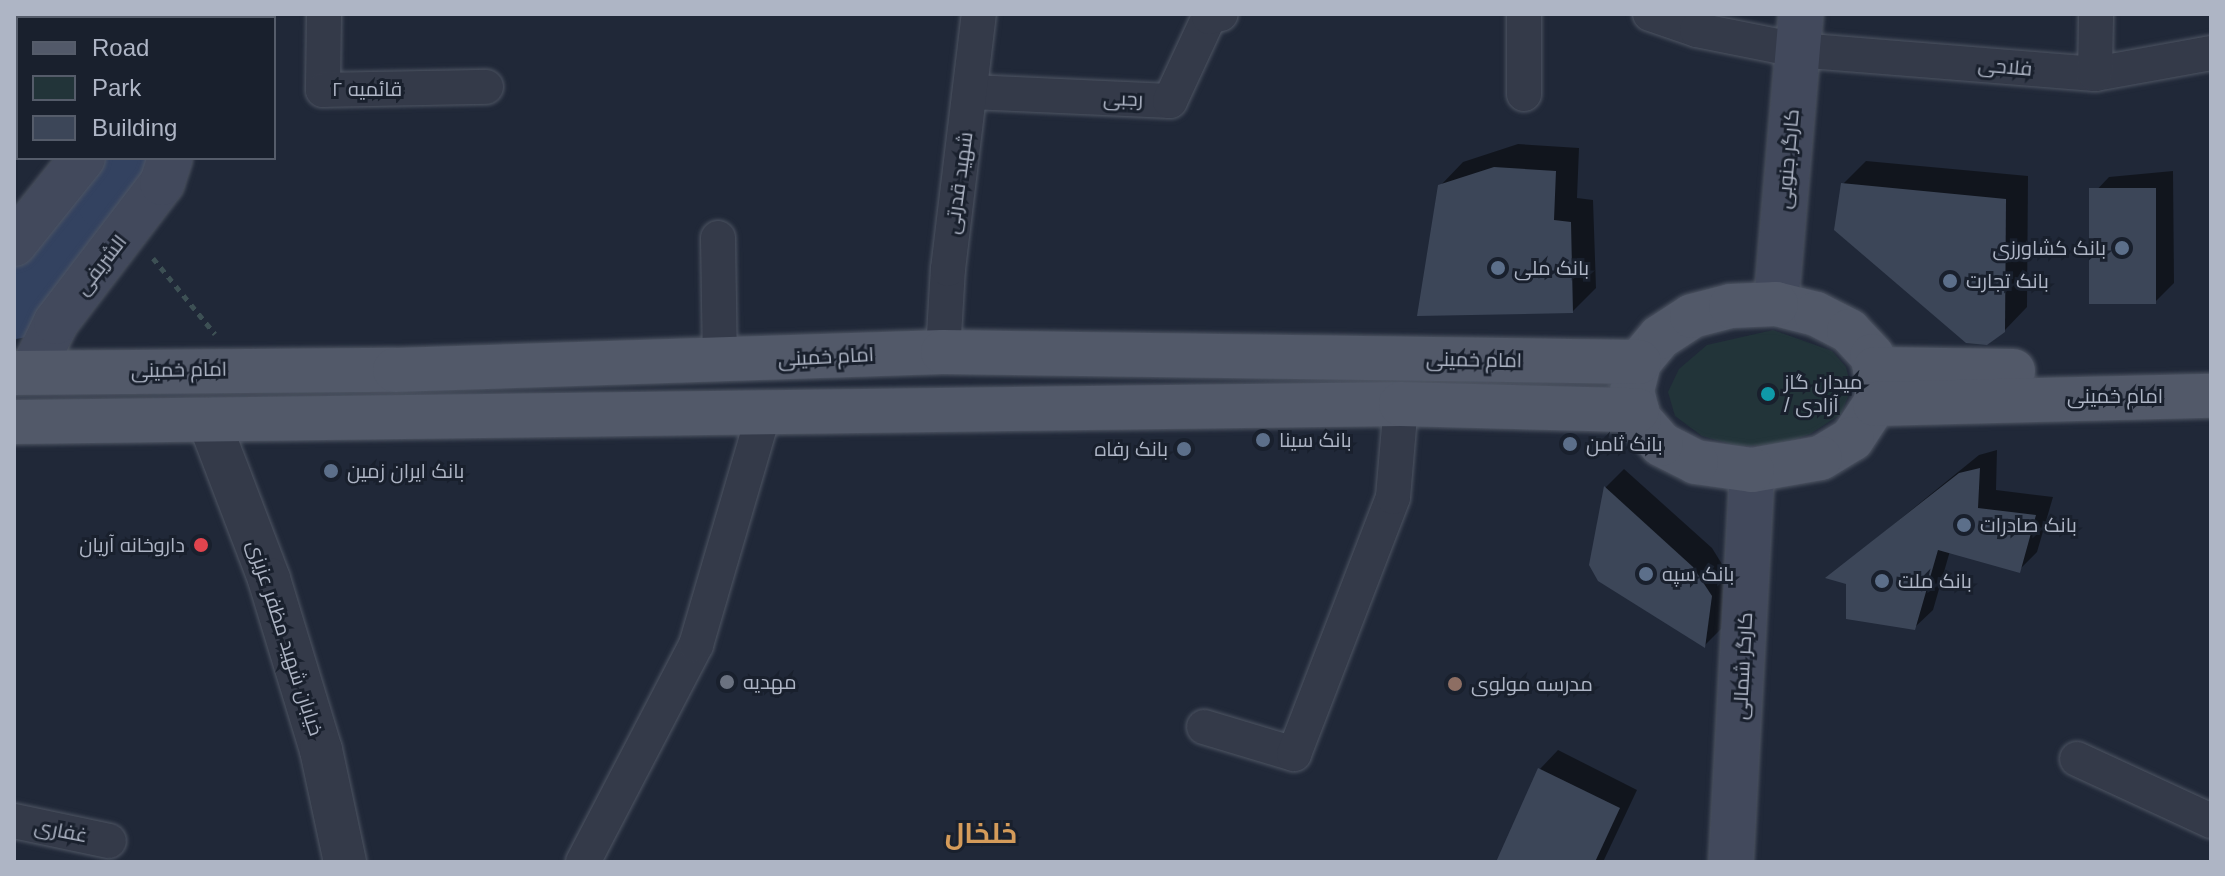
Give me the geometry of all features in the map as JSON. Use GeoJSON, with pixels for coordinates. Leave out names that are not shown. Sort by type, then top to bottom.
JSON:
{"type":"FeatureCollection","features":[{"type":"Feature","properties":{"kind":"main road","name":"کارگر جنوبی"},"geometry":{"type":"LineString","coordinates":[[1776,304],[1799,32]]}},
{"type":"Feature","properties":{"kind":"main road"},"geometry":{"type":"LineString","coordinates":[[14,244],[81,160]]}},
{"type":"Feature","properties":{"kind":"main road","name":"الشریفی"},"geometry":{"type":"LineString","coordinates":[[23,372],[56,322],[162,183],[169,160]]}},
{"type":"Feature","properties":{"kind":"main road"},"geometry":{"type":"LineString","coordinates":[[1776,304],[1816,314],[1849,331],[1872,356],[1875,386],[1852,439],[1820,458],[1752,470],[1696,462],[1661,444],[1637,410],[1632,391],[1639,362],[1660,337],[1692,316],[1731,306],[1776,304]]}},
{"type":"Feature","properties":{"kind":"main road","name":"امام خمینی"},"geometry":{"type":"LineString","coordinates":[[23,372],[720,362],[943,352],[1639,362]]}},
{"type":"Feature","properties":{"kind":"main road"},"geometry":{"type":"LineString","coordinates":[[1875,386],[2211,373]]}},
{"type":"Feature","properties":{"kind":"main road","name":"امام خمینی"},"geometry":{"type":"LineString","coordinates":[[1875,386],[2211,396]]}},
{"type":"Feature","properties":{"kind":"main road"},"geometry":{"type":"LineString","coordinates":[[14,422],[1401,404],[1637,410]]}},
{"type":"Feature","properties":{"kind":"main road","name":"کارگر شمالی"},"geometry":{"type":"LineString","coordinates":[[1731,862],[1752,470]]}},
{"type":"Feature","properties":{"kind":"street","name":"قائمیه ۲"},"geometry":{"type":"LineString","coordinates":[[324,14],[323,90],[486,87]]}},
{"type":"Feature","properties":{"kind":"street","name":"شهید قدرتی"},"geometry":{"type":"LineString","coordinates":[[943,352],[948,269],[972,92],[979,14]]}},
{"type":"Feature","properties":{"kind":"street","name":"رجبی"},"geometry":{"type":"LineString","coordinates":[[972,92],[1170,101],[1209,17],[1221,14]]}},
{"type":"Feature","properties":{"kind":"street"},"geometry":{"type":"LineString","coordinates":[[1524,14],[1524,94]]}},
{"type":"Feature","properties":{"kind":"street"},"geometry":{"type":"LineString","coordinates":[[1650,14],[1697,30],[1799,32]]}},
{"type":"Feature","properties":{"kind":"street"},"geometry":{"type":"LineString","coordinates":[[2095,74],[2096,14]]}},
{"type":"Feature","properties":{"kind":"street","name":"فلاحی"},"geometry":{"type":"LineString","coordinates":[[1799,32],[2095,74],[2211,53]]}},
{"type":"Feature","properties":{"kind":"street"},"geometry":{"type":"LineString","coordinates":[[718,238],[720,362]]}},
{"type":"Feature","properties":{"kind":"street"},"geometry":{"type":"LineString","coordinates":[[1204,727],[1294,754],[1393,497],[1401,404]]}},
{"type":"Feature","properties":{"kind":"street"},"geometry":{"type":"LineString","coordinates":[[583,862],[696,645],[764,413]]}},
{"type":"Feature","properties":{"kind":"street","name":"خیابان شهید مظفر عزیزی"},"geometry":{"type":"LineString","coordinates":[[208,419],[282,622],[321,750],[345,862]]}},
{"type":"Feature","properties":{"kind":"street"},"geometry":{"type":"LineString","coordinates":[[2077,759],[2211,821]]}},
{"type":"Feature","properties":{"kind":"street","name":"غفاری"},"geometry":{"type":"LineString","coordinates":[[14,821],[109,841]]}},
{"type":"Feature","properties":{"kind":"path"},"geometry":{"type":"LineString","coordinates":[[126,233],[175,279],[241,369]]}},
{"type":"Feature","properties":{"kind":"green space"},"geometry":{"type":"Polygon","coordinates":[[[1773,330],[1832,351],[1846,367],[1851,389],[1841,414],[1810,434],[1778,445],[1738,446],[1702,436],[1675,416],[1668,392],[1679,369],[1707,345],[1773,330]]]}},
{"type":"Feature","properties":{"kind":"building","name":"بانک ملی"},"geometry":{"type":"Polygon","coordinates":[[[1494,167],[1556,171],[1554,220],[1571,222],[1573,313],[1417,316],[1438,185],[1494,167]]]}},
{"type":"Feature","properties":{"kind":"building","name":"بانک تجارت"},"geometry":{"type":"Polygon","coordinates":[[[1841,183],[2006,199],[2005,332],[1987,345],[1966,343],[1834,230],[1841,183]]]}},
{"type":"Feature","properties":{"kind":"building","name":"بانک کشاورزی"},"geometry":{"type":"Polygon","coordinates":[[[2089,188],[2156,188],[2156,304],[2089,304],[2089,188]]]}},
{"type":"Feature","properties":{"kind":"building"},"geometry":{"type":"Polygon","coordinates":[[[1980,468],[1978,508],[2036,515],[2020,573],[1938,550],[1915,630],[1846,619],[1846,584],[1825,578],[1959,473],[1980,468]]]}},
{"type":"Feature","properties":{"kind":"building","name":"بانک سپه"},"geometry":{"type":"Polygon","coordinates":[[[1604,486],[1693,567],[1712,596],[1705,648],[1598,581],[1589,565],[1604,486]]]}},
{"type":"Feature","properties":{"kind":"building"},"geometry":{"type":"Polygon","coordinates":[[[1538,768],[1620,808],[1595,862],[1496,862],[1538,768]]]}},
{"type":"Feature","properties":{"kind":"waterway"},"geometry":{"type":"LineString","coordinates":[[14,307],[109,200],[120,160]]}},
{"type":"Feature","properties":{"kind":"place","name":"بانک کشاورزی"},"geometry":{"type":"Point","coordinates":[2122,248]}},
{"type":"Feature","properties":{"kind":"place","name":"بانک ملی"},"geometry":{"type":"Point","coordinates":[1498,268]}},
{"type":"Feature","properties":{"kind":"place","name":"بانک تجارت"},"geometry":{"type":"Point","coordinates":[1950,281]}},
{"type":"Feature","properties":{"kind":"place","name":"میدان گاز / آزادی"},"geometry":{"type":"Point","coordinates":[1768,394]}},
{"type":"Feature","properties":{"kind":"place","name":"بانک سینا"},"geometry":{"type":"Point","coordinates":[1263,440]}},
{"type":"Feature","properties":{"kind":"place","name":"بانک ثامن"},"geometry":{"type":"Point","coordinates":[1570,444]}},
{"type":"Feature","properties":{"kind":"place","name":"بانک رفاه"},"geometry":{"type":"Point","coordinates":[1184,449]}},
{"type":"Feature","properties":{"kind":"place","name":"بانک ایران زمین"},"geometry":{"type":"Point","coordinates":[331,471]}},
{"type":"Feature","properties":{"kind":"place","name":"بانک صادرات"},"geometry":{"type":"Point","coordinates":[1964,525]}},
{"type":"Feature","properties":{"kind":"place","name":"داروخانه آریان"},"geometry":{"type":"Point","coordinates":[201,545]}},
{"type":"Feature","properties":{"kind":"place","name":"بانک سپه"},"geometry":{"type":"Point","coordinates":[1646,574]}},
{"type":"Feature","properties":{"kind":"place","name":"بانک ملت"},"geometry":{"type":"Point","coordinates":[1882,581]}},
{"type":"Feature","properties":{"kind":"place","name":"مهدیه"},"geometry":{"type":"Point","coordinates":[727,682]}},
{"type":"Feature","properties":{"kind":"place","name":"مدرسه مولوی"},"geometry":{"type":"Point","coordinates":[1455,684]}},
{"type":"Feature","properties":{"kind":"district","name":"خلخال"},"geometry":{"type":"Point","coordinates":[981,834]}}]}
